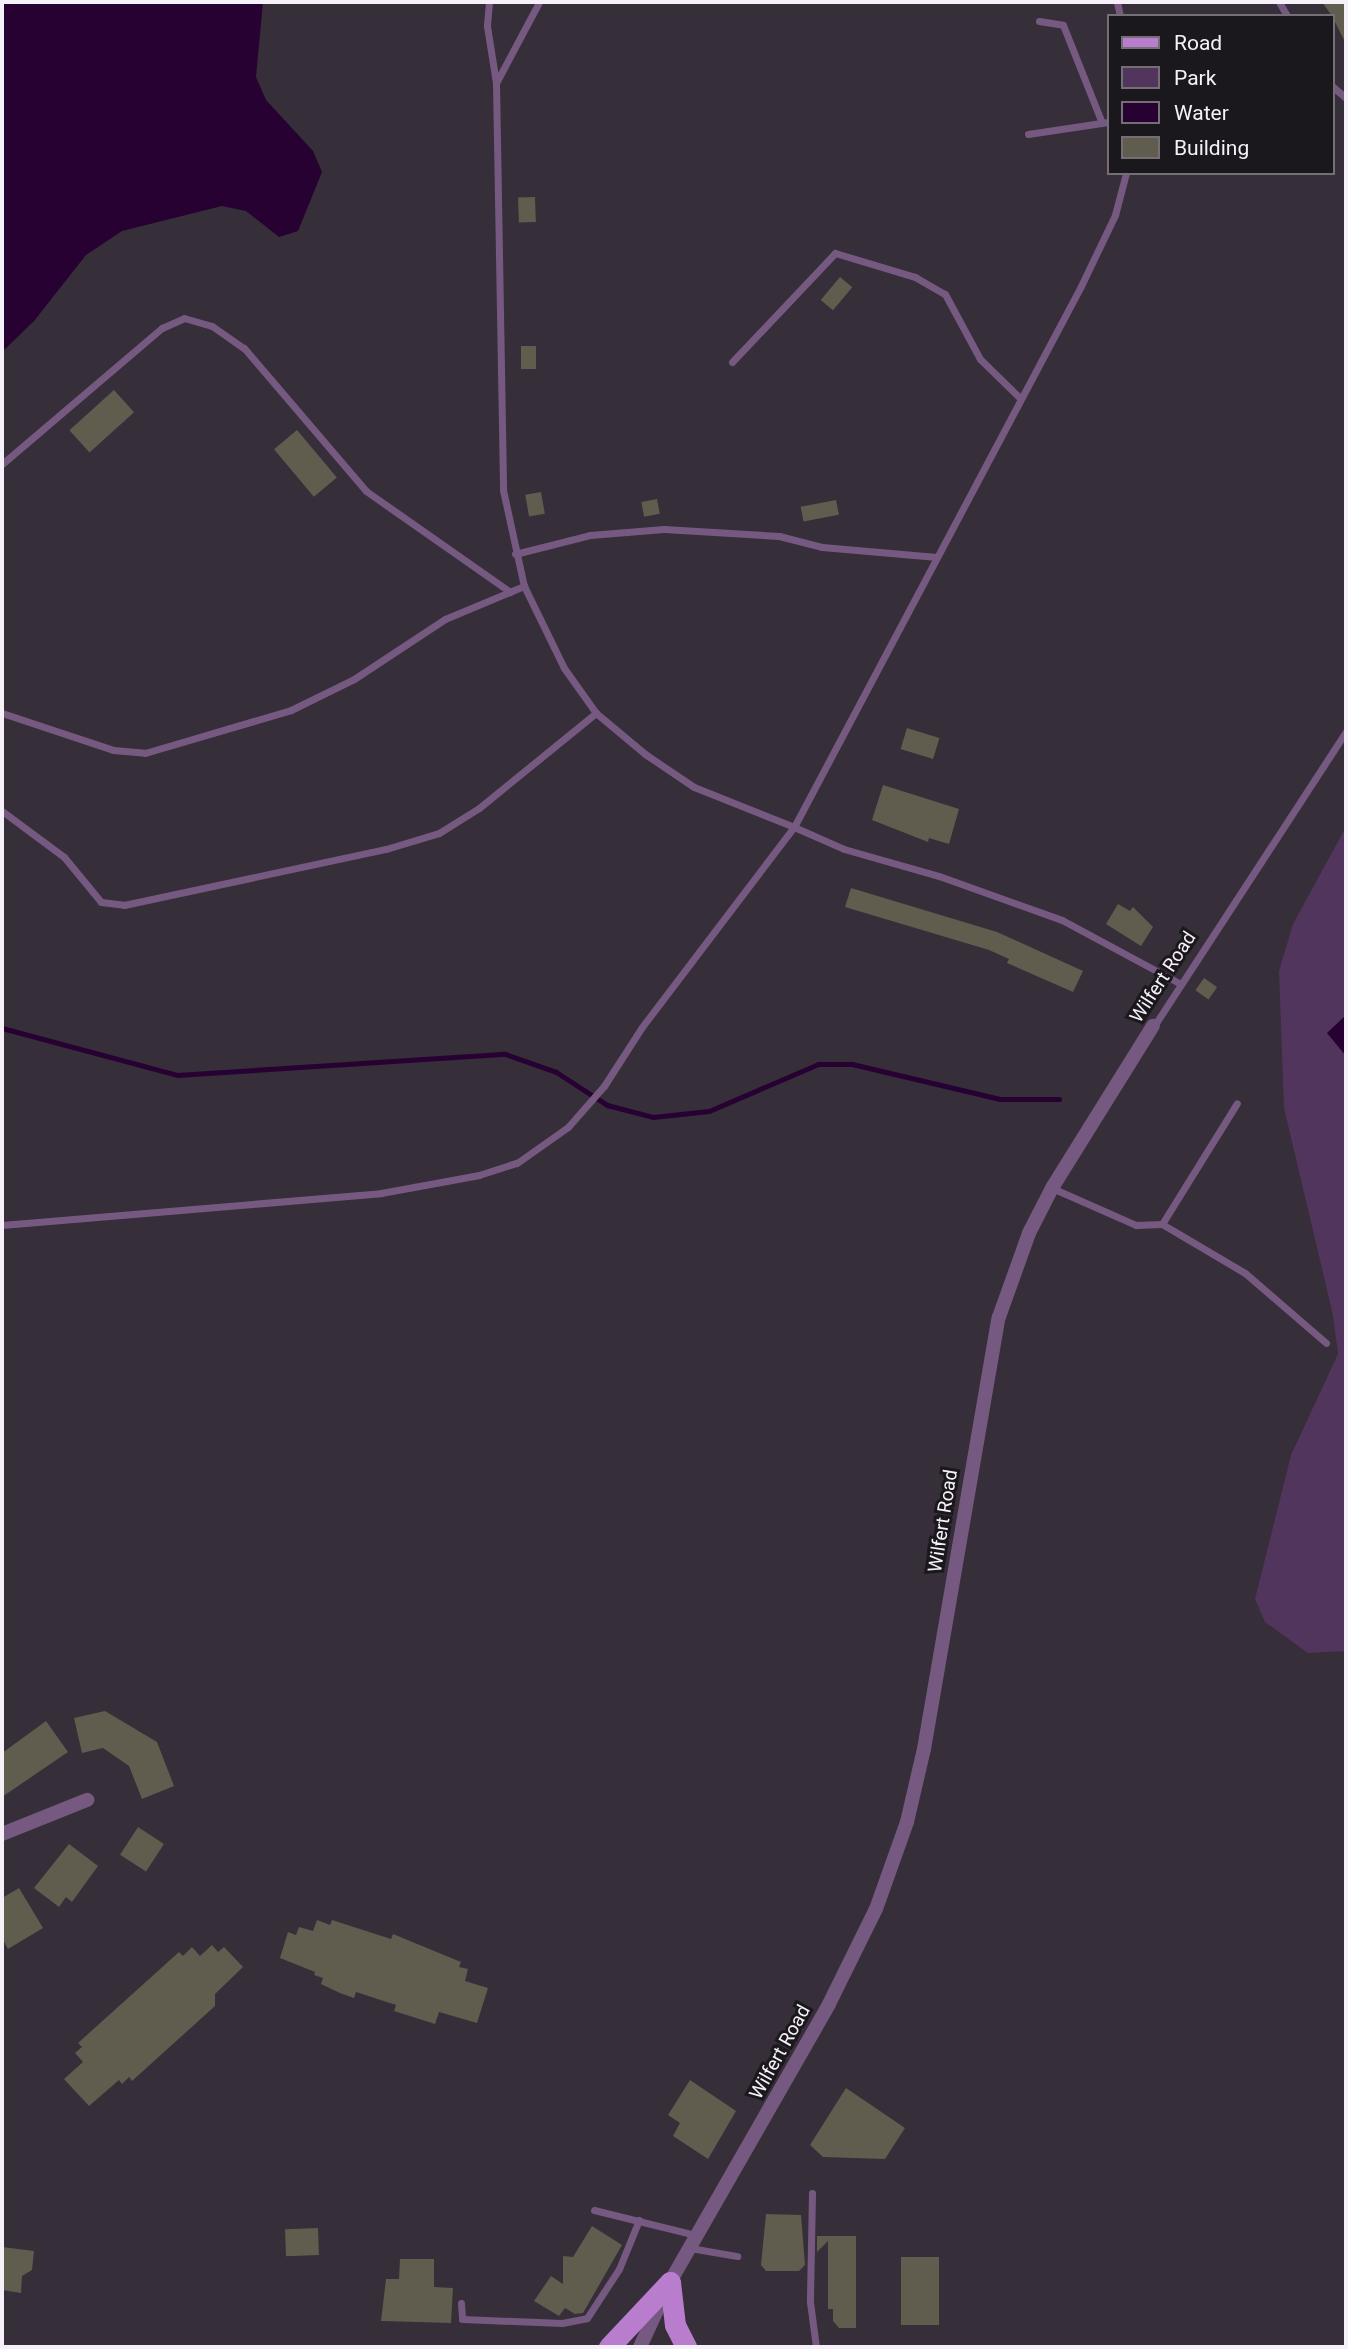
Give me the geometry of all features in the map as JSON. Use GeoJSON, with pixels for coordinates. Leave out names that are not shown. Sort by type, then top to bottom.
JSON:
{"type":"FeatureCollection","features":[{"type":"Feature","properties":{"kind":"main road"},"geometry":{"type":"LineString","coordinates":[[609,2347],[670,2282]]}},
{"type":"Feature","properties":{"kind":"main road"},"geometry":{"type":"LineString","coordinates":[[670,2282],[675,2325],[686,2347]]}},
{"type":"Feature","properties":{"kind":"street","name":"Wilfert Road"},"geometry":{"type":"LineString","coordinates":[[640,2347],[670,2282],[829,2004],[876,1909],[907,1822],[938,1677],[981,1406],[999,1317],[1029,1233],[1052,1188],[1153,1026]]}},
{"type":"Feature","properties":{"kind":"street"},"geometry":{"type":"LineString","coordinates":[[2,1834],[88,1800]]}},
{"type":"Feature","properties":{"kind":"lane"},"geometry":{"type":"LineString","coordinates":[[489,2],[487,26],[496,83],[503,490],[523,586],[564,668],[596,713],[645,754],[694,787],[844,849],[939,876],[1062,920],[1181,984]]}},
{"type":"Feature","properties":{"kind":"lane"},"geometry":{"type":"LineString","coordinates":[[496,83],[538,2]]}},
{"type":"Feature","properties":{"kind":"lane"},"geometry":{"type":"LineString","coordinates":[[1028,134],[1105,123],[1063,26],[1039,21]]}},
{"type":"Feature","properties":{"kind":"lane"},"geometry":{"type":"LineString","coordinates":[[2,1225],[381,1193],[479,1175],[517,1163],[568,1126],[604,1086],[642,1027],[794,827],[1115,215],[1125,175]]}},
{"type":"Feature","properties":{"kind":"lane"},"geometry":{"type":"LineString","coordinates":[[732,362],[835,253],[915,278],[945,294],[980,359],[1020,398]]}},
{"type":"Feature","properties":{"kind":"lane"},"geometry":{"type":"LineString","coordinates":[[2,464],[162,328],[184,318],[212,326],[244,348],[366,491],[510,592]]}},
{"type":"Feature","properties":{"kind":"lane"},"geometry":{"type":"LineString","coordinates":[[515,554],[590,535],[664,529],[779,536],[822,547],[937,557]]}},
{"type":"Feature","properties":{"kind":"lane"},"geometry":{"type":"LineString","coordinates":[[2,713],[113,750],[145,752],[291,710],[354,680],[445,619],[523,586]]}},
{"type":"Feature","properties":{"kind":"lane"},"geometry":{"type":"LineString","coordinates":[[2,811],[64,857],[101,902],[124,905],[386,849],[439,833],[479,807],[596,713]]}},
{"type":"Feature","properties":{"kind":"lane","name":"Wilfert Road"},"geometry":{"type":"LineString","coordinates":[[1153,1026],[1346,732]]}},
{"type":"Feature","properties":{"kind":"lane"},"geometry":{"type":"LineString","coordinates":[[1162,1224],[1237,1103]]}},
{"type":"Feature","properties":{"kind":"lane"},"geometry":{"type":"LineString","coordinates":[[1052,1188],[1136,1225],[1162,1224],[1245,1273],[1326,1343]]}},
{"type":"Feature","properties":{"kind":"lane"},"geometry":{"type":"LineString","coordinates":[[812,2193],[810,2302],[816,2347]]}},
{"type":"Feature","properties":{"kind":"lane"},"geometry":{"type":"LineString","coordinates":[[594,2210],[639,2220],[737,2256]]}},
{"type":"Feature","properties":{"kind":"lane"},"geometry":{"type":"LineString","coordinates":[[461,2303],[462,2319],[562,2323],[587,2318],[619,2269],[639,2220]]}},
{"type":"Feature","properties":{"kind":"green space"},"geometry":{"type":"Polygon","coordinates":[[[1346,827],[1346,1651],[1308,1653],[1265,1622],[1255,1599],[1291,1455],[1338,1354],[1333,1315],[1284,1108],[1279,971],[1293,924],[1346,827]]]}},
{"type":"Feature","properties":{"kind":"water"},"geometry":{"type":"Polygon","coordinates":[[[2,2],[263,2],[256,77],[266,100],[313,151],[322,172],[298,231],[279,237],[246,211],[222,206],[122,231],[86,255],[34,321],[2,352],[2,2]]]}},
{"type":"Feature","properties":{"kind":"water"},"geometry":{"type":"Polygon","coordinates":[[[1346,1015],[1346,1056],[1327,1033],[1346,1015]]]}},
{"type":"Feature","properties":{"kind":"building"},"geometry":{"type":"Polygon","coordinates":[[[1322,2],[1346,2],[1346,44],[1334,20],[1334,14],[1331,14],[1322,2]]]}},
{"type":"Feature","properties":{"kind":"building"},"geometry":{"type":"Polygon","coordinates":[[[535,197],[536,222],[519,223],[518,198],[535,197]]]}},
{"type":"Feature","properties":{"kind":"building"},"geometry":{"type":"Polygon","coordinates":[[[840,277],[852,287],[833,310],[821,300],[840,277]]]}},
{"type":"Feature","properties":{"kind":"building"},"geometry":{"type":"Polygon","coordinates":[[[521,346],[536,346],[536,369],[521,369],[521,346]]]}},
{"type":"Feature","properties":{"kind":"building"},"geometry":{"type":"Polygon","coordinates":[[[114,390],[134,412],[89,452],[69,430],[114,390]]]}},
{"type":"Feature","properties":{"kind":"building"},"geometry":{"type":"Polygon","coordinates":[[[297,430],[337,477],[314,497],[274,449],[297,430]]]}},
{"type":"Feature","properties":{"kind":"building"},"geometry":{"type":"Polygon","coordinates":[[[541,492],[545,514],[529,516],[525,495],[541,492]]]}},
{"type":"Feature","properties":{"kind":"building"},"geometry":{"type":"Polygon","coordinates":[[[657,499],[660,514],[644,517],[641,502],[657,499]]]}},
{"type":"Feature","properties":{"kind":"building"},"geometry":{"type":"Polygon","coordinates":[[[836,500],[839,515],[804,522],[801,507],[836,500]]]}},
{"type":"Feature","properties":{"kind":"building"},"geometry":{"type":"Polygon","coordinates":[[[907,728],[940,738],[933,759],[901,749],[907,728]]]}},
{"type":"Feature","properties":{"kind":"building"},"geometry":{"type":"Polygon","coordinates":[[[883,785],[959,809],[949,844],[929,838],[928,842],[872,820],[883,785]]]}},
{"type":"Feature","properties":{"kind":"building"},"geometry":{"type":"Polygon","coordinates":[[[851,888],[997,932],[1083,971],[1073,992],[1007,963],[1009,959],[989,950],[845,907],[851,888]]]}},
{"type":"Feature","properties":{"kind":"building"},"geometry":{"type":"Polygon","coordinates":[[[1118,904],[1130,911],[1133,907],[1153,927],[1141,946],[1106,924],[1118,904]]]}},
{"type":"Feature","properties":{"kind":"building"},"geometry":{"type":"Polygon","coordinates":[[[1204,978],[1217,987],[1209,999],[1195,990],[1204,978]]]}},
{"type":"Feature","properties":{"kind":"building"},"geometry":{"type":"Polygon","coordinates":[[[105,1711],[157,1742],[174,1786],[142,1799],[129,1766],[103,1748],[82,1753],[74,1718],[105,1711]]]}},
{"type":"Feature","properties":{"kind":"building"},"geometry":{"type":"Polygon","coordinates":[[[46,1721],[68,1752],[2,1797],[2,1753],[46,1721]]]}},
{"type":"Feature","properties":{"kind":"building"},"geometry":{"type":"Polygon","coordinates":[[[138,1827],[164,1844],[146,1872],[120,1855],[138,1827]]]}},
{"type":"Feature","properties":{"kind":"building"},"geometry":{"type":"Polygon","coordinates":[[[69,1844],[98,1866],[72,1902],[66,1897],[59,1907],[34,1888],[69,1844]]]}},
{"type":"Feature","properties":{"kind":"building"},"geometry":{"type":"Polygon","coordinates":[[[19,1888],[43,1928],[8,1949],[2,1938],[2,1898],[19,1888]]]}},
{"type":"Feature","properties":{"kind":"building"},"geometry":{"type":"Polygon","coordinates":[[[317,1920],[330,1925],[332,1920],[391,1939],[393,1934],[461,1962],[459,1967],[468,1969],[465,1981],[488,1988],[477,2023],[439,2012],[435,2024],[394,2011],[396,2005],[356,1992],[354,1998],[321,1984],[323,1978],[314,1975],[315,1972],[280,1958],[288,1932],[296,1935],[299,1927],[313,1931],[317,1920]]]}},
{"type":"Feature","properties":{"kind":"building"},"geometry":{"type":"Polygon","coordinates":[[[212,1945],[218,1952],[224,1947],[243,1967],[215,1994],[215,2006],[132,2081],[129,2077],[122,2084],[119,2080],[89,2106],[64,2079],[83,2062],[75,2053],[82,2047],[78,2043],[179,1952],[183,1956],[192,1947],[200,1956],[212,1945]]]}},
{"type":"Feature","properties":{"kind":"building"},"geometry":{"type":"Polygon","coordinates":[[[690,2080],[736,2111],[708,2159],[673,2136],[680,2123],[668,2115],[690,2080]]]}},
{"type":"Feature","properties":{"kind":"building"},"geometry":{"type":"Polygon","coordinates":[[[846,2088],[905,2128],[885,2159],[823,2157],[810,2145],[846,2088]]]}},
{"type":"Feature","properties":{"kind":"building"},"geometry":{"type":"Polygon","coordinates":[[[766,2214],[801,2215],[805,2265],[799,2271],[766,2271],[761,2265],[766,2214]]]}},
{"type":"Feature","properties":{"kind":"building"},"geometry":{"type":"Polygon","coordinates":[[[592,2226],[622,2245],[583,2313],[575,2314],[565,2308],[559,2316],[534,2301],[551,2276],[563,2284],[563,2256],[573,2257],[592,2226]]]}},
{"type":"Feature","properties":{"kind":"building"},"geometry":{"type":"Polygon","coordinates":[[[318,2228],[319,2255],[286,2256],[285,2229],[318,2228]]]}},
{"type":"Feature","properties":{"kind":"building"},"geometry":{"type":"Polygon","coordinates":[[[817,2236],[856,2236],[856,2328],[839,2328],[833,2321],[833,2309],[828,2309],[828,2241],[817,2252],[817,2236]]]}},
{"type":"Feature","properties":{"kind":"building"},"geometry":{"type":"Polygon","coordinates":[[[2,2247],[34,2251],[32,2270],[22,2276],[21,2293],[2,2290],[2,2247]]]}},
{"type":"Feature","properties":{"kind":"building"},"geometry":{"type":"Polygon","coordinates":[[[901,2257],[939,2257],[939,2325],[901,2325],[901,2257]]]}},
{"type":"Feature","properties":{"kind":"building"},"geometry":{"type":"Polygon","coordinates":[[[400,2259],[434,2259],[434,2287],[453,2288],[451,2323],[381,2321],[386,2279],[399,2279],[400,2259]]]}},
{"type":"Feature","properties":{"kind":"waterway"},"geometry":{"type":"LineString","coordinates":[[2,1028],[177,1075],[505,1054],[556,1072],[607,1105],[653,1117],[709,1111],[818,1064],[852,1064],[1000,1099],[1059,1099]]}}]}
